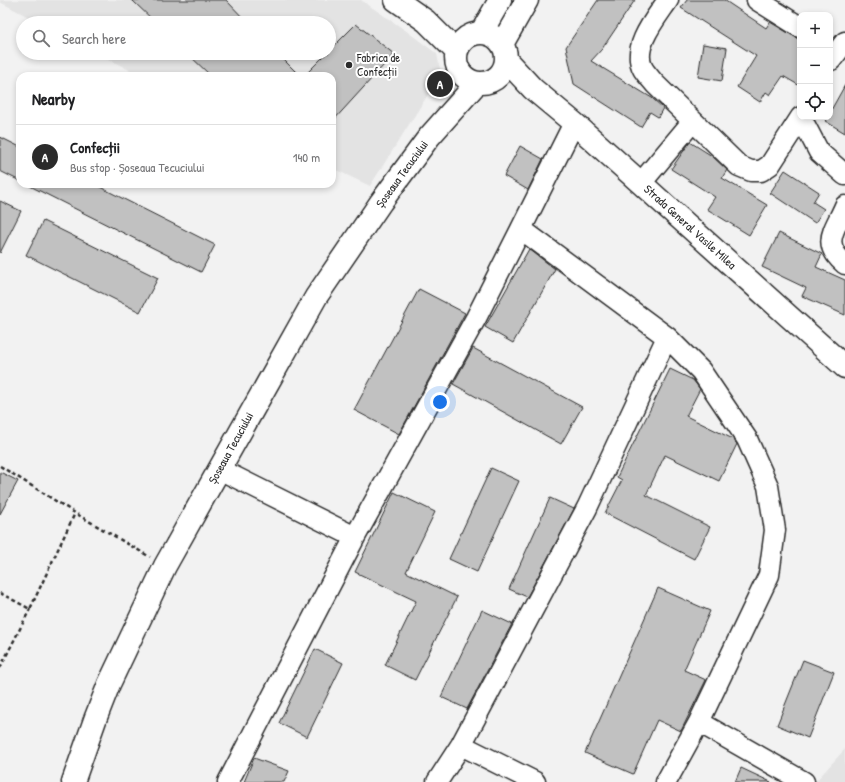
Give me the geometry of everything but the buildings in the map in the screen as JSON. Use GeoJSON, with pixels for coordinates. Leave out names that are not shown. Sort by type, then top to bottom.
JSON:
{"type":"FeatureCollection","features":[{"type":"Feature","properties":{"kind":"main road"},"geometry":{"type":"LineString","coordinates":[[396,0],[426,21],[468,41],[493,36],[502,60]]}},
{"type":"Feature","properties":{"kind":"main road"},"geometry":{"type":"LineString","coordinates":[[500,0],[455,60],[457,68],[469,79],[485,82],[502,60],[527,0]]}},
{"type":"Feature","properties":{"kind":"main road","name":"Strada General Vasile Milea"},"geometry":{"type":"LineString","coordinates":[[502,60],[845,366]]}},
{"type":"Feature","properties":{"kind":"main road","name":"Șoseaua Tecuciului"},"geometry":{"type":"LineString","coordinates":[[73,782],[109,684],[166,566],[316,297],[381,202],[429,137],[469,79]]}},
{"type":"Feature","properties":{"kind":"lane"},"geometry":{"type":"LineString","coordinates":[[668,0],[642,41],[639,56],[643,70],[655,84],[739,166],[751,171],[761,171],[770,165],[799,120]]}},
{"type":"Feature","properties":{"kind":"lane"},"geometry":{"type":"LineString","coordinates":[[757,0],[797,25]]}},
{"type":"Feature","properties":{"kind":"lane"},"geometry":{"type":"LineString","coordinates":[[833,56],[845,42]]}},
{"type":"Feature","properties":{"kind":"lane"},"geometry":{"type":"LineString","coordinates":[[801,120],[819,152],[845,175]]}},
{"type":"Feature","properties":{"kind":"lane"},"geometry":{"type":"LineString","coordinates":[[641,183],[693,121]]}},
{"type":"Feature","properties":{"kind":"lane"},"geometry":{"type":"LineString","coordinates":[[228,782],[355,537],[476,318],[574,123]]}},
{"type":"Feature","properties":{"kind":"lane"},"geometry":{"type":"LineString","coordinates":[[845,206],[831,239],[832,250],[845,264]]}},
{"type":"Feature","properties":{"kind":"lane"},"geometry":{"type":"LineString","coordinates":[[521,229],[667,337],[701,371],[747,439],[768,486],[775,530],[769,575],[699,722],[666,782]]}},
{"type":"Feature","properties":{"kind":"lane"},"geometry":{"type":"LineString","coordinates":[[436,782],[461,745],[587,508],[667,337]]}},
{"type":"Feature","properties":{"kind":"lane"},"geometry":{"type":"LineString","coordinates":[[220,469],[355,537]]}},
{"type":"Feature","properties":{"kind":"lane"},"geometry":{"type":"LineString","coordinates":[[699,722],[804,782]]}},
{"type":"Feature","properties":{"kind":"lane"},"geometry":{"type":"LineString","coordinates":[[461,745],[535,782]]}},
{"type":"Feature","properties":{"kind":"path"},"geometry":{"type":"LineString","coordinates":[[0,466],[75,513],[166,566]]}},
{"type":"Feature","properties":{"kind":"path"},"geometry":{"type":"LineString","coordinates":[[0,668],[30,609],[75,513]]}},
{"type":"Feature","properties":{"kind":"path"},"geometry":{"type":"LineString","coordinates":[[0,593],[30,609]]}},
{"type":"Feature","properties":{"kind":"shaded area"},"geometry":{"type":"Polygon","coordinates":[[[0,0],[361,0],[437,54],[441,74],[370,186],[336,170],[336,72],[133,72],[110,60],[336,60],[336,16],[27,16],[0,2],[0,0]]]}},
{"type":"Feature","properties":{"kind":"shaded area"},"geometry":{"type":"Polygon","coordinates":[[[845,749],[845,782],[815,782],[845,749]]]}},
{"type":"Feature","properties":{"kind":"place","name":"Fabrica de Confecții"},"geometry":{"type":"Point","coordinates":[349,65]}},
{"type":"Feature","properties":{"kind":"place","name":"Confecții"},"geometry":{"type":"Point","coordinates":[440,84]}}]}
